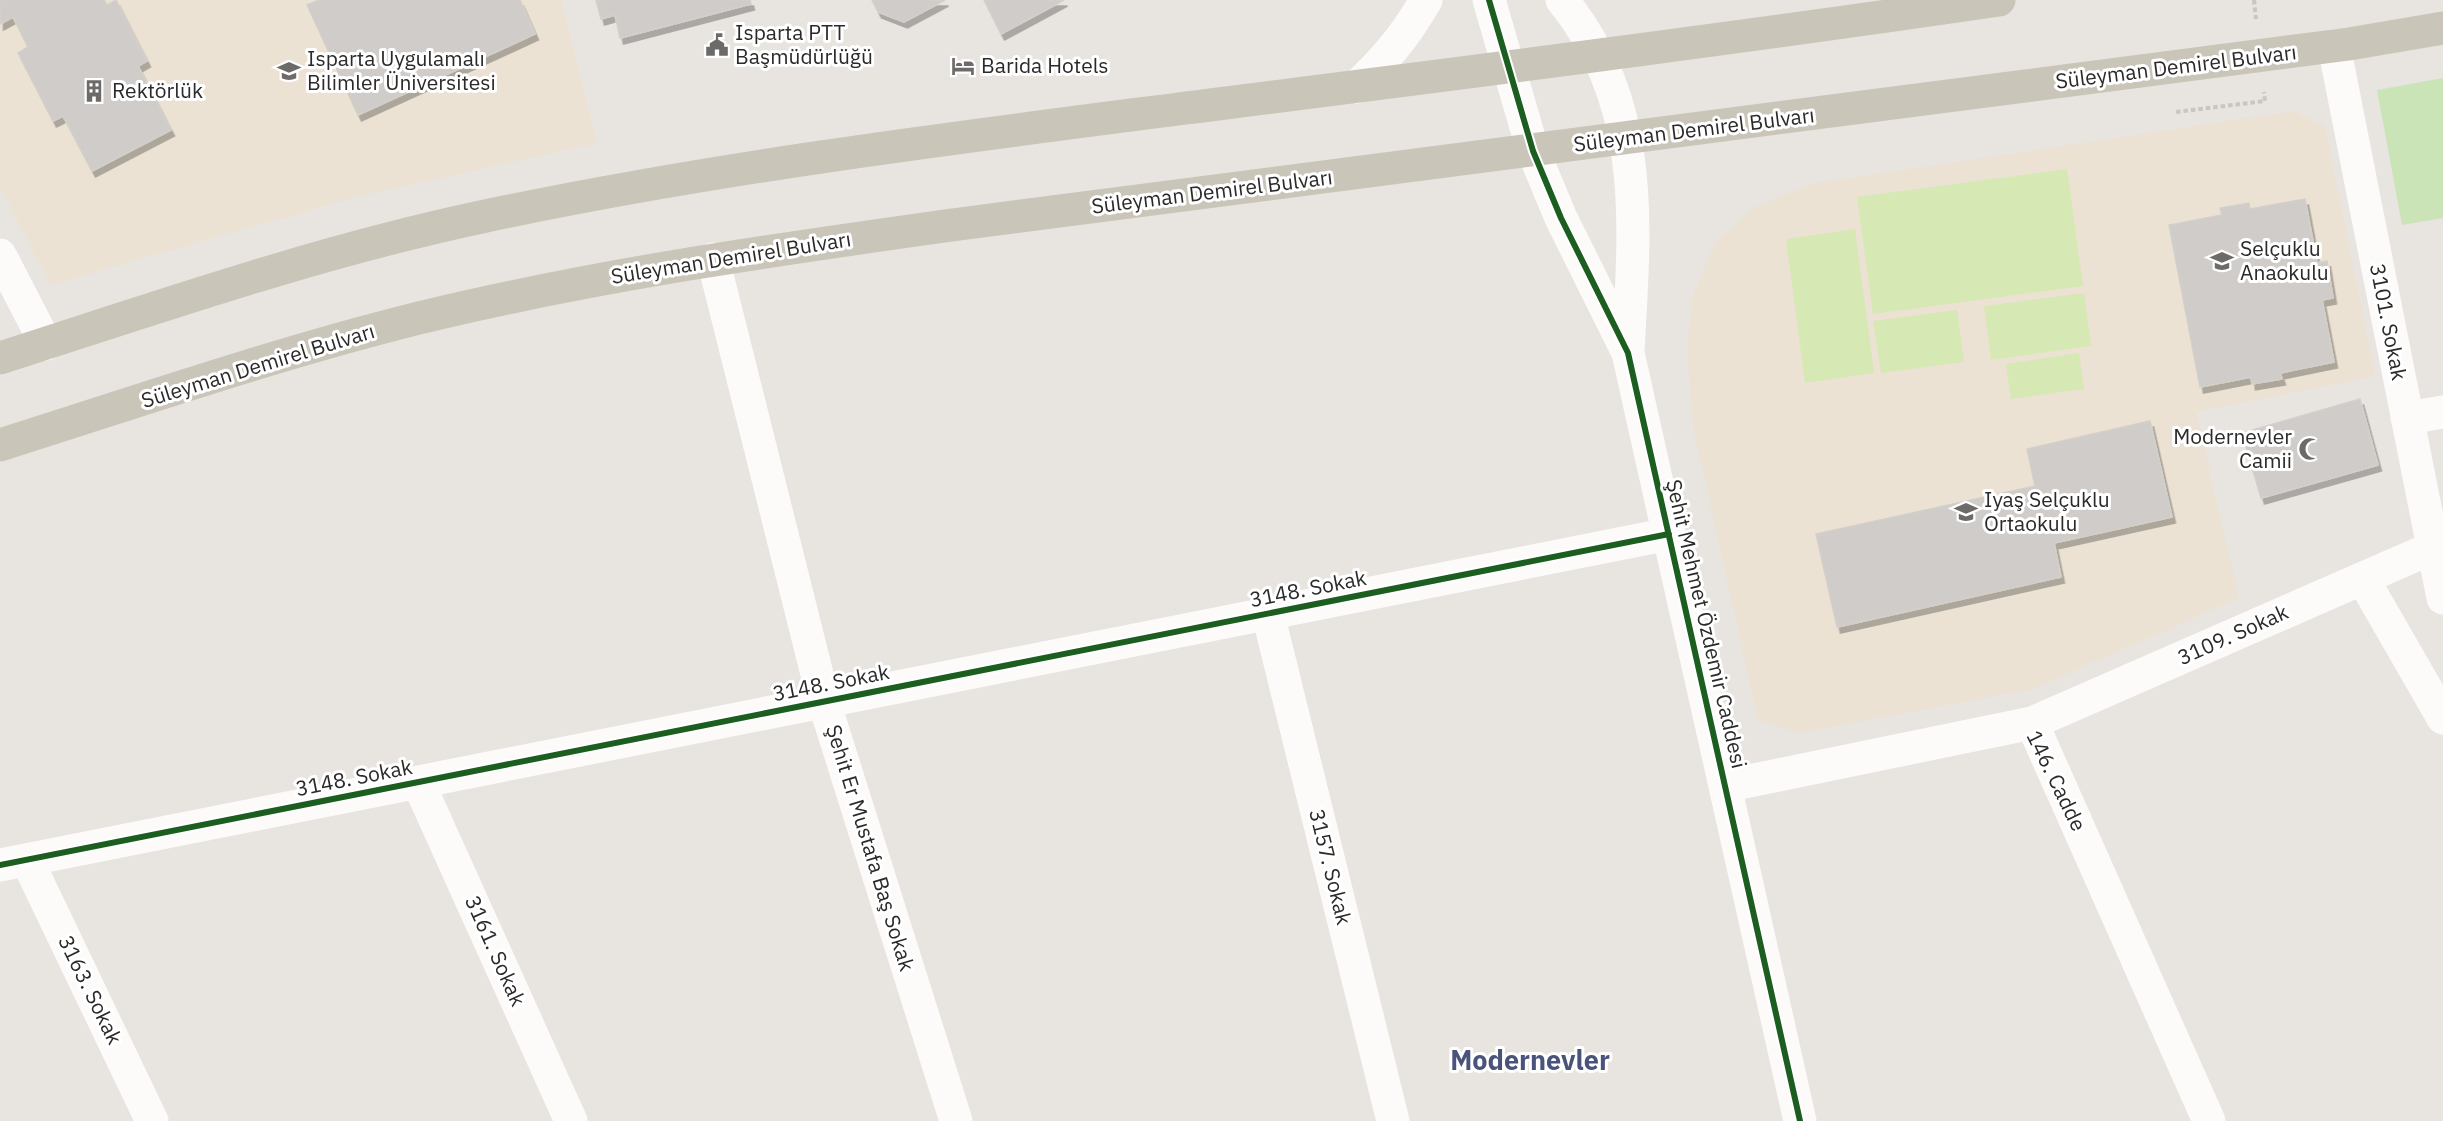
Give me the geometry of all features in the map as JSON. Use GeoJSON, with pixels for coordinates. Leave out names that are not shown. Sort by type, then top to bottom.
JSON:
{"type":"FeatureCollection","features":[{"type":"Feature","properties":{"kind":"main road"},"geometry":{"type":"LineString","coordinates":[[0,358],[324,257],[477,218],[673,180],[900,145],[1509,68],[1999,0]]}},
{"type":"Feature","properties":{"kind":"main road","name":"Süleyman Demirel Bulvarı"},"geometry":{"type":"LineString","coordinates":[[0,445],[293,353],[418,318],[570,284],[713,260],[952,225],[2334,46],[2443,28]]}},
{"type":"Feature","properties":{"kind":"street"},"geometry":{"type":"LineString","coordinates":[[1356,87],[1389,55],[1411,27],[1426,0]]}},
{"type":"Feature","properties":{"kind":"street","name":"Şehit Mehmet Özdemir Caddesi"},"geometry":{"type":"LineString","coordinates":[[1489,0],[1533,151],[1566,228],[1628,353],[1800,1121]]}},
{"type":"Feature","properties":{"kind":"street","name":"Şehit Mehmet Özdemir Caddesi"},"geometry":{"type":"LineString","coordinates":[[1562,0],[1576,17],[1599,56],[1615,92],[1626,139],[1633,217],[1628,353]]}},
{"type":"Feature","properties":{"kind":"street","name":"3101. Sokak"},"geometry":{"type":"LineString","coordinates":[[2334,46],[2443,598]]}},
{"type":"Feature","properties":{"kind":"street"},"geometry":{"type":"LineString","coordinates":[[0,255],[46,344]]}},
{"type":"Feature","properties":{"kind":"street","name":"Şehit Er Mustafa Baş Sokak"},"geometry":{"type":"LineString","coordinates":[[713,260],[824,702],[956,1121]]}},
{"type":"Feature","properties":{"kind":"street"},"geometry":{"type":"LineString","coordinates":[[2407,418],[2443,412]]}},
{"type":"Feature","properties":{"kind":"street","name":"3148. Sokak"},"geometry":{"type":"LineString","coordinates":[[13,862],[1669,534]]}},
{"type":"Feature","properties":{"kind":"street","name":"3109. Sokak"},"geometry":{"type":"LineString","coordinates":[[2032,723],[2433,548]]}},
{"type":"Feature","properties":{"kind":"street"},"geometry":{"type":"LineString","coordinates":[[2363,579],[2443,718]]}},
{"type":"Feature","properties":{"kind":"street","name":"3157. Sokak"},"geometry":{"type":"LineString","coordinates":[[1268,614],[1393,1121]]}},
{"type":"Feature","properties":{"kind":"street","name":"146. Cadde"},"geometry":{"type":"LineString","coordinates":[[1725,786],[2032,723],[2209,1121]]}},
{"type":"Feature","properties":{"kind":"street","name":"3161. Sokak"},"geometry":{"type":"LineString","coordinates":[[418,782],[571,1121]]}},
{"type":"Feature","properties":{"kind":"street","name":"3163. Sokak"},"geometry":{"type":"LineString","coordinates":[[13,862],[152,1121]]}},
{"type":"Feature","properties":{"kind":"path"},"geometry":{"type":"LineString","coordinates":[[2176,112],[2265,101]]}},
{"type":"Feature","properties":{"kind":"shaded area","name":"Isparta Uygulamalı Bilimler Üniversitesi"},"geometry":{"type":"Polygon","coordinates":[[[0,0],[561,0],[597,143],[356,197],[50,285],[0,187],[0,0]]]}},
{"type":"Feature","properties":{"kind":"shaded area","name":"Iyaş Selçuklu Ortaokulu"},"geometry":{"type":"Polygon","coordinates":[[[2294,111],[2325,127],[2375,376],[2196,412],[2239,598],[2032,689],[1799,733],[1758,720],[1693,426],[1687,353],[1692,298],[1715,243],[1753,208],[1810,184],[2294,111]]]}},
{"type":"Feature","properties":{"kind":"green space"},"geometry":{"type":"Polygon","coordinates":[[[2443,78],[2443,218],[2402,225],[2377,90],[2443,78]]]}},
{"type":"Feature","properties":{"kind":"green space"},"geometry":{"type":"Polygon","coordinates":[[[2067,169],[2083,286],[1873,314],[1857,197],[2067,169]]]}},
{"type":"Feature","properties":{"kind":"green space"},"geometry":{"type":"Polygon","coordinates":[[[1855,229],[1874,373],[1805,383],[1786,239],[1855,229]]]}},
{"type":"Feature","properties":{"kind":"green space"},"geometry":{"type":"Polygon","coordinates":[[[2084,293],[2091,346],[1991,360],[1984,306],[2084,293]]]}},
{"type":"Feature","properties":{"kind":"green space"},"geometry":{"type":"Polygon","coordinates":[[[1957,310],[1964,362],[1881,373],[1873,321],[1957,310]]]}},
{"type":"Feature","properties":{"kind":"green space"},"geometry":{"type":"Polygon","coordinates":[[[2079,353],[2084,389],[2011,399],[2006,364],[2079,353]]]}},
{"type":"Feature","properties":{"kind":"building","name":"Rektörlük"},"geometry":{"type":"Polygon","coordinates":[[[0,0],[104,0],[107,5],[116,0],[147,61],[138,66],[171,130],[92,171],[63,116],[53,121],[18,53],[28,47],[13,17],[0,24],[0,0]]]}},
{"type":"Feature","properties":{"kind":"building"},"geometry":{"type":"Polygon","coordinates":[[[319,0],[520,0],[535,34],[358,115],[307,5],[319,0]]]}},
{"type":"Feature","properties":{"kind":"building"},"geometry":{"type":"Polygon","coordinates":[[[596,0],[750,0],[751,4],[620,38],[615,15],[601,19],[596,0]]]}},
{"type":"Feature","properties":{"kind":"building"},"geometry":{"type":"Polygon","coordinates":[[[872,0],[945,0],[904,22],[878,12],[872,0]]]}},
{"type":"Feature","properties":{"kind":"building"},"geometry":{"type":"Polygon","coordinates":[[[984,0],[1064,0],[1001,34],[984,0]]]}},
{"type":"Feature","properties":{"kind":"building"},"geometry":{"type":"Polygon","coordinates":[[[2305,199],[2317,263],[2327,261],[2333,298],[2322,300],[2334,362],[2280,373],[2282,379],[2252,384],[2251,377],[2200,387],[2169,225],[2222,215],[2220,208],[2249,203],[2250,209],[2305,199]]]}},
{"type":"Feature","properties":{"kind":"building","name":"Modernevler Camii"},"geometry":{"type":"Polygon","coordinates":[[[2360,399],[2378,465],[2261,498],[2242,433],[2360,399]]]}},
{"type":"Feature","properties":{"kind":"building"},"geometry":{"type":"Polygon","coordinates":[[[2150,421],[2172,517],[2054,543],[2061,577],[1837,627],[1816,534],[2035,486],[2027,449],[2150,421]]]}},
{"type":"Feature","properties":{"kind":"cycle path"},"geometry":{"type":"LineString","coordinates":[[1489,0],[1533,151],[1561,218],[1628,353],[1800,1121]]}},
{"type":"Feature","properties":{"kind":"cycle path"},"geometry":{"type":"LineString","coordinates":[[0,865],[1669,534]]}},
{"type":"Feature","properties":{"kind":"place","name":"Isparta PTT Başmüdürlüğü"},"geometry":{"type":"Point","coordinates":[717,45]}},
{"type":"Feature","properties":{"kind":"place","name":"Barida Hotels"},"geometry":{"type":"Point","coordinates":[963,66]}},
{"type":"Feature","properties":{"kind":"place","name":"Isparta Uygulamalı Bilimler Üniversitesi"},"geometry":{"type":"Point","coordinates":[289,71]}},
{"type":"Feature","properties":{"kind":"place","name":"Rektörlük"},"geometry":{"type":"Point","coordinates":[94,91]}},
{"type":"Feature","properties":{"kind":"place","name":"Selçuklu Anaokulu"},"geometry":{"type":"Point","coordinates":[2222,261]}},
{"type":"Feature","properties":{"kind":"place","name":"Modernevler Camii"},"geometry":{"type":"Point","coordinates":[2310,449]}},
{"type":"Feature","properties":{"kind":"place","name":"Iyaş Selçuklu Ortaokulu"},"geometry":{"type":"Point","coordinates":[1966,512]}},
{"type":"Feature","properties":{"kind":"district","name":"Modernevler"},"geometry":{"type":"Point","coordinates":[1530,1061]}}]}
